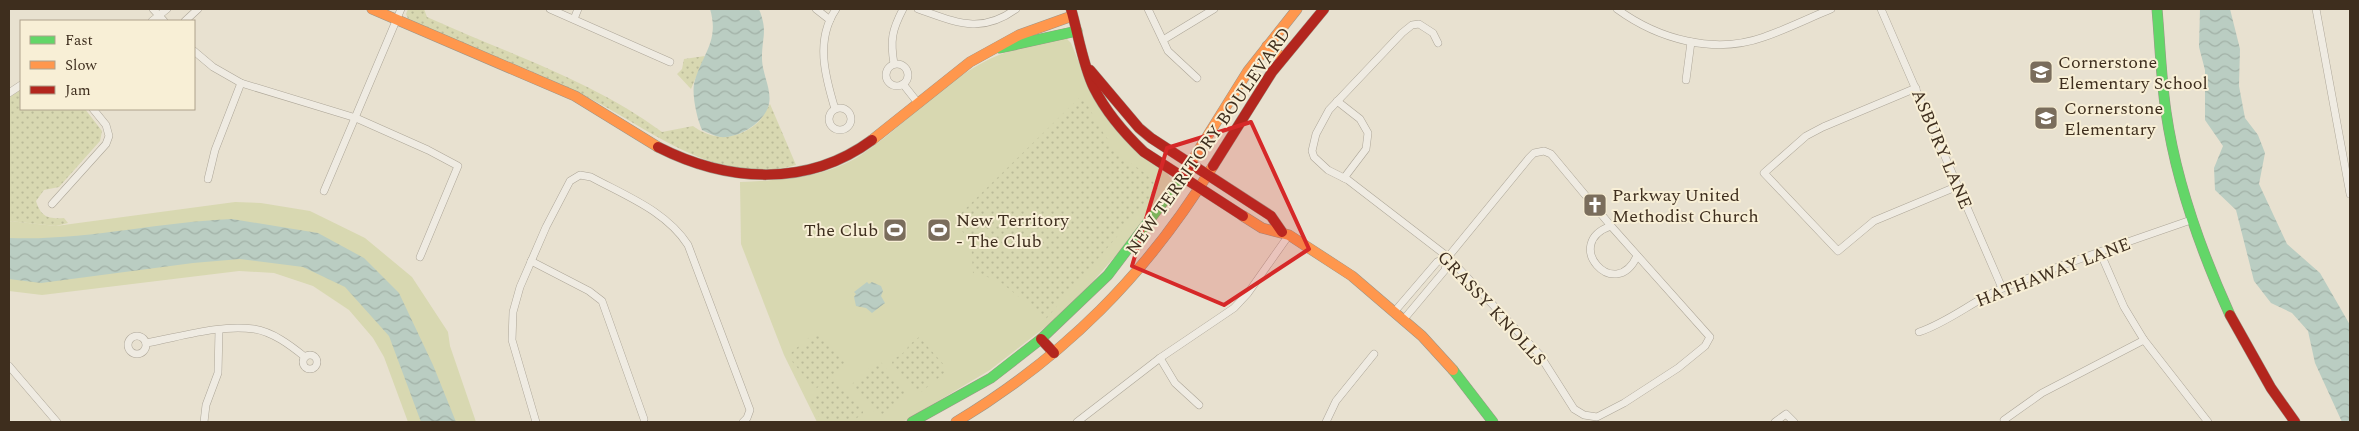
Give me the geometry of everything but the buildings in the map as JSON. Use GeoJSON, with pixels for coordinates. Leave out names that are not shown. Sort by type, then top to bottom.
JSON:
{"type":"FeatureCollection","features":[{"type":"Feature","properties":{"kind":"street"},"geometry":{"type":"LineString","coordinates":[[153,9],[161,18],[167,9]]}},
{"type":"Feature","properties":{"kind":"street"},"geometry":{"type":"LineString","coordinates":[[187,20],[198,9]]}},
{"type":"Feature","properties":{"kind":"street"},"geometry":{"type":"LineString","coordinates":[[372,9],[396,21],[576,96],[675,157],[707,169],[741,174],[800,172],[842,158],[879,137],[962,68],[996,49],[1017,34],[1071,12],[1097,95],[1116,123],[1144,152],[1198,189],[1262,228],[1285,234],[1352,276],[1404,319],[1439,354],[1492,422]]}},
{"type":"Feature","properties":{"kind":"street"},"geometry":{"type":"LineString","coordinates":[[324,191],[401,9]]}},
{"type":"Feature","properties":{"kind":"street"},"geometry":{"type":"LineString","coordinates":[[550,9],[670,62]]}},
{"type":"Feature","properties":{"kind":"street"},"geometry":{"type":"LineString","coordinates":[[574,19],[578,9]]}},
{"type":"Feature","properties":{"kind":"street"},"geometry":{"type":"LineString","coordinates":[[816,9],[830,20]]}},
{"type":"Feature","properties":{"kind":"street"},"geometry":{"type":"LineString","coordinates":[[835,109],[823,62],[823,47],[830,20],[836,9]]}},
{"type":"Feature","properties":{"kind":"street"},"geometry":{"type":"LineString","coordinates":[[894,64],[890,43],[894,26],[903,9]]}},
{"type":"Feature","properties":{"kind":"street"},"geometry":{"type":"LineString","coordinates":[[918,9],[967,25],[981,25],[996,21],[1016,9]]}},
{"type":"Feature","properties":{"kind":"street"},"geometry":{"type":"LineString","coordinates":[[1148,9],[1168,51],[1197,78]]}},
{"type":"Feature","properties":{"kind":"street"},"geometry":{"type":"LineString","coordinates":[[1163,40],[1214,9]]}},
{"type":"Feature","properties":{"kind":"street","name":"NEW TERRITORY BOULEVARD"},"geometry":{"type":"LineString","coordinates":[[912,422],[991,378],[1041,339],[1108,274],[1191,166],[1221,112],[1266,46],[1297,9]]}},
{"type":"Feature","properties":{"kind":"street","name":"NEW TERRITORY BOULEVARD"},"geometry":{"type":"LineString","coordinates":[[956,422],[1020,382],[1054,354],[1124,287],[1198,189],[1238,124],[1283,58],[1324,9]]}},
{"type":"Feature","properties":{"kind":"street"},"geometry":{"type":"LineString","coordinates":[[1616,9],[1646,28],[1691,42],[1723,44],[1763,38],[1831,9]]}},
{"type":"Feature","properties":{"kind":"street","name":"ASBURY LANE"},"geometry":{"type":"LineString","coordinates":[[1882,9],[2002,288]]}},
{"type":"Feature","properties":{"kind":"street"},"geometry":{"type":"LineString","coordinates":[[2157,9],[2166,112],[2177,171],[2190,220],[2235,322],[2291,421]]}},
{"type":"Feature","properties":{"kind":"street"},"geometry":{"type":"LineString","coordinates":[[2316,9],[2350,194]]}},
{"type":"Feature","properties":{"kind":"street"},"geometry":{"type":"LineString","coordinates":[[1344,178],[1366,149],[1368,133],[1360,119],[1337,101],[1412,25],[1419,24],[1426,28],[1433,33],[1438,43]]}},
{"type":"Feature","properties":{"kind":"street"},"geometry":{"type":"LineString","coordinates":[[996,49],[1077,31]]}},
{"type":"Feature","properties":{"kind":"street"},"geometry":{"type":"LineString","coordinates":[[1686,80],[1691,42]]}},
{"type":"Feature","properties":{"kind":"street"},"geometry":{"type":"LineString","coordinates":[[1266,46],[1283,58]]}},
{"type":"Feature","properties":{"kind":"street"},"geometry":{"type":"LineString","coordinates":[[195,52],[213,67],[241,82],[356,118],[428,150],[458,166],[420,257]]}},
{"type":"Feature","properties":{"kind":"street"},"geometry":{"type":"LineString","coordinates":[[894,64],[900,64],[906,68],[908,75],[902,84],[895,86],[887,79],[886,72],[894,64]]}},
{"type":"Feature","properties":{"kind":"street"},"geometry":{"type":"LineString","coordinates":[[1090,70],[1139,128],[1191,166],[1271,216],[1285,234]]}},
{"type":"Feature","properties":{"kind":"street"},"geometry":{"type":"LineString","coordinates":[[208,179],[215,150],[241,82]]}},
{"type":"Feature","properties":{"kind":"street"},"geometry":{"type":"LineString","coordinates":[[902,84],[918,103]]}},
{"type":"Feature","properties":{"kind":"street"},"geometry":{"type":"LineString","coordinates":[[9,93],[20,86]]}},
{"type":"Feature","properties":{"kind":"street"},"geometry":{"type":"LineString","coordinates":[[1916,88],[1806,136],[1764,174],[1838,251],[1874,221],[1958,186]]}},
{"type":"Feature","properties":{"kind":"street","name":"GRASSY KNOLLS"},"geometry":{"type":"LineString","coordinates":[[1337,101],[1329,110],[1316,134],[1312,151],[1314,157],[1328,170],[1344,178],[1448,257],[1539,354],[1574,409],[1584,415],[1597,417],[1632,398],[1678,368],[1705,346],[1710,337],[1637,256]]}},
{"type":"Feature","properties":{"kind":"street"},"geometry":{"type":"LineString","coordinates":[[52,204],[106,144],[109,136],[106,125],[94,110]]}},
{"type":"Feature","properties":{"kind":"street"},"geometry":{"type":"LineString","coordinates":[[1404,319],[1445,270],[1448,257],[1534,153],[1544,151],[1551,154],[1637,256],[1633,264],[1617,274],[1608,274],[1599,270],[1590,254],[1590,244],[1602,229],[1610,226]]}},
{"type":"Feature","properties":{"kind":"street"},"geometry":{"type":"LineString","coordinates":[[536,422],[512,340],[513,312],[531,261],[564,190],[570,181],[580,175],[591,177],[654,211],[683,237],[693,253],[750,410],[745,420]]}},
{"type":"Feature","properties":{"kind":"street","name":"HATHAWAY LANE"},"geometry":{"type":"LineString","coordinates":[[1919,332],[1938,326],[1971,304],[2002,288],[2190,220]]}},
{"type":"Feature","properties":{"kind":"street"},"geometry":{"type":"LineString","coordinates":[[1077,422],[1160,358],[1234,308],[1248,293],[1285,234]]}},
{"type":"Feature","properties":{"kind":"street"},"geometry":{"type":"LineString","coordinates":[[2100,252],[2124,307],[2144,340],[2208,422]]}},
{"type":"Feature","properties":{"kind":"street"},"geometry":{"type":"LineString","coordinates":[[1395,311],[1437,262],[1448,257]]}},
{"type":"Feature","properties":{"kind":"street"},"geometry":{"type":"LineString","coordinates":[[531,261],[589,291],[602,301],[644,419]]}},
{"type":"Feature","properties":{"kind":"street"},"geometry":{"type":"LineString","coordinates":[[146,344],[219,330],[254,329],[271,334],[305,356]]}},
{"type":"Feature","properties":{"kind":"street"},"geometry":{"type":"LineString","coordinates":[[204,422],[206,405],[218,373],[219,330]]}},
{"type":"Feature","properties":{"kind":"street"},"geometry":{"type":"LineString","coordinates":[[1041,339],[1054,354]]}},
{"type":"Feature","properties":{"kind":"street"},"geometry":{"type":"LineString","coordinates":[[2004,420],[2048,390],[2144,340]]}},
{"type":"Feature","properties":{"kind":"street"},"geometry":{"type":"LineString","coordinates":[[1326,422],[1336,401],[1374,354]]}},
{"type":"Feature","properties":{"kind":"street"},"geometry":{"type":"LineString","coordinates":[[1160,358],[1175,383],[1199,405]]}},
{"type":"Feature","properties":{"kind":"street"},"geometry":{"type":"LineString","coordinates":[[9,366],[57,422]]}},
{"type":"Feature","properties":{"kind":"street"},"geometry":{"type":"LineString","coordinates":[[1775,422],[1786,414],[1794,422]]}},
{"type":"Feature","properties":{"kind":"highlighted area"},"geometry":{"type":"Polygon","coordinates":[[[1251,122],[1309,249],[1224,305],[1132,266],[1167,148],[1251,122]]]}},
{"type":"Feature","properties":{"kind":"green space"},"geometry":{"type":"Polygon","coordinates":[[[408,9],[424,9],[427,17],[578,82],[607,97],[662,132],[693,126],[701,131],[717,136],[733,136],[756,124],[770,104],[796,165],[766,170],[737,168],[709,161],[683,150],[558,83],[409,21],[406,14],[408,9]]]}},
{"type":"Feature","properties":{"kind":"green space","name":"New Territory - The Club"},"geometry":{"type":"Polygon","coordinates":[[[1065,37],[1071,43],[1085,77],[1111,124],[1139,154],[1167,173],[1172,180],[1171,185],[1147,220],[1089,286],[1053,321],[990,370],[903,422],[817,422],[784,355],[741,244],[740,182],[802,176],[833,169],[847,163],[876,144],[935,95],[982,63],[1012,50],[1065,37]]]}},
{"type":"Feature","properties":{"kind":"green space"},"geometry":{"type":"Polygon","coordinates":[[[705,56],[691,89],[677,74],[682,69],[684,59],[705,56]]]}},
{"type":"Feature","properties":{"kind":"green space"},"geometry":{"type":"Polygon","coordinates":[[[20,90],[20,110],[86,110],[102,131],[100,141],[59,187],[44,190],[36,201],[43,214],[54,218],[64,218],[68,223],[56,226],[9,221],[9,98],[20,90]]]}},
{"type":"Feature","properties":{"kind":"green space"},"geometry":{"type":"Polygon","coordinates":[[[1082,95],[1113,146],[1127,160],[1147,175],[1158,189],[1046,319],[998,280],[973,273],[971,241],[953,221],[1082,95]]]}},
{"type":"Feature","properties":{"kind":"green space"},"geometry":{"type":"Polygon","coordinates":[[[235,202],[261,203],[310,211],[365,238],[412,277],[448,332],[450,346],[476,422],[408,422],[384,357],[373,338],[349,310],[313,286],[274,273],[239,271],[42,295],[9,291],[9,221],[56,226],[235,202]]]}},
{"type":"Feature","properties":{"kind":"green space"},"geometry":{"type":"Polygon","coordinates":[[[816,332],[844,362],[843,366],[833,375],[829,375],[828,379],[817,388],[814,387],[789,358],[790,354],[801,344],[804,345],[805,341],[816,332]]]}},
{"type":"Feature","properties":{"kind":"green space"},"geometry":{"type":"Polygon","coordinates":[[[919,337],[946,367],[946,371],[935,381],[931,380],[931,384],[920,393],[916,392],[892,363],[919,337]]]}},
{"type":"Feature","properties":{"kind":"green space"},"geometry":{"type":"Polygon","coordinates":[[[879,360],[906,391],[906,395],[895,404],[891,404],[891,407],[881,415],[877,415],[852,386],[879,360]]]}},
{"type":"Feature","properties":{"kind":"green space"},"geometry":{"type":"Polygon","coordinates":[[[836,379],[863,409],[863,413],[852,422],[823,422],[809,405],[809,401],[821,391],[824,392],[824,388],[836,379]]]}},
{"type":"Feature","properties":{"kind":"water"},"geometry":{"type":"Polygon","coordinates":[[[710,9],[759,9],[763,23],[762,58],[770,98],[767,111],[750,128],[727,137],[718,137],[702,130],[694,101],[694,84],[713,31],[710,9]]]}},
{"type":"Feature","properties":{"kind":"water"},"geometry":{"type":"Polygon","coordinates":[[[2200,9],[2230,9],[2240,49],[2239,86],[2245,118],[2258,135],[2265,153],[2259,184],[2287,244],[2320,273],[2350,325],[2350,422],[2342,422],[2315,363],[2308,331],[2292,313],[2271,303],[2254,281],[2236,210],[2215,190],[2214,168],[2223,146],[2205,120],[2205,70],[2199,47],[2200,9]]]}},
{"type":"Feature","properties":{"kind":"water"},"geometry":{"type":"Polygon","coordinates":[[[232,219],[318,233],[364,258],[399,293],[433,365],[456,422],[421,422],[389,336],[345,287],[303,267],[240,259],[193,263],[41,283],[9,279],[9,238],[65,237],[232,219]]]}},
{"type":"Feature","properties":{"kind":"water"},"geometry":{"type":"Polygon","coordinates":[[[867,282],[881,286],[883,291],[881,296],[885,303],[872,313],[866,308],[856,306],[854,297],[856,294],[854,292],[867,282]]]}},
{"type":"Feature","properties":{"kind":"traffic: fast"},"geometry":{"type":"LineString","coordinates":[[2157,9],[2164,99],[2176,164],[2191,216],[2209,266],[2230,315]]}},
{"type":"Feature","properties":{"kind":"traffic: fast"},"geometry":{"type":"LineString","coordinates":[[1000,48],[1077,31]]}},
{"type":"Feature","properties":{"kind":"traffic: fast"},"geometry":{"type":"LineString","coordinates":[[912,422],[991,378],[1041,339],[1108,275],[1182,177]]}},
{"type":"Feature","properties":{"kind":"traffic: fast"},"geometry":{"type":"LineString","coordinates":[[1453,370],[1493,422]]}},
{"type":"Feature","properties":{"kind":"traffic: slow"},"geometry":{"type":"LineString","coordinates":[[372,9],[575,96],[658,147]]}},
{"type":"Feature","properties":{"kind":"traffic: slow"},"geometry":{"type":"LineString","coordinates":[[1182,177],[1248,71],[1297,9]]}},
{"type":"Feature","properties":{"kind":"traffic: slow"},"geometry":{"type":"LineString","coordinates":[[872,140],[970,62],[1019,35],[1072,16]]}},
{"type":"Feature","properties":{"kind":"traffic: slow"},"geometry":{"type":"LineString","coordinates":[[1267,46],[1283,58]]}},
{"type":"Feature","properties":{"kind":"traffic: slow"},"geometry":{"type":"LineString","coordinates":[[956,422],[1032,370],[1100,310],[1160,242],[1213,166]]}},
{"type":"Feature","properties":{"kind":"traffic: slow"},"geometry":{"type":"LineString","coordinates":[[1243,216],[1262,228],[1289,235],[1352,276],[1422,336],[1453,370]]}},
{"type":"Feature","properties":{"kind":"traffic: jam"},"geometry":{"type":"LineString","coordinates":[[1071,9],[1090,79],[1099,97],[1116,122],[1144,152],[1243,216]]}},
{"type":"Feature","properties":{"kind":"traffic: jam"},"geometry":{"type":"LineString","coordinates":[[1213,166],[1272,72],[1324,9]]}},
{"type":"Feature","properties":{"kind":"traffic: jam"},"geometry":{"type":"LineString","coordinates":[[1090,70],[1139,128],[1151,138],[1271,216],[1282,232]]}},
{"type":"Feature","properties":{"kind":"traffic: jam"},"geometry":{"type":"LineString","coordinates":[[658,147],[684,159],[711,167],[739,173],[766,175],[794,173],[821,166],[847,156],[872,140]]}},
{"type":"Feature","properties":{"kind":"traffic: jam"},"geometry":{"type":"LineString","coordinates":[[2230,315],[2271,388],[2295,422]]}},
{"type":"Feature","properties":{"kind":"traffic: jam"},"geometry":{"type":"LineString","coordinates":[[1041,339],[1054,353]]}},
{"type":"Feature","properties":{"kind":"place","name":"Cornerstone Elementary School"},"geometry":{"type":"Point","coordinates":[2041,72]}},
{"type":"Feature","properties":{"kind":"place","name":"Cornerstone Elementary"},"geometry":{"type":"Point","coordinates":[2046,118]}},
{"type":"Feature","properties":{"kind":"place","name":"Parkway United Methodist Church"},"geometry":{"type":"Point","coordinates":[1595,205]}},
{"type":"Feature","properties":{"kind":"place","name":"The Club"},"geometry":{"type":"Point","coordinates":[895,230]}},
{"type":"Feature","properties":{"kind":"place","name":"New Territory - The Club"},"geometry":{"type":"Point","coordinates":[939,230]}}]}
